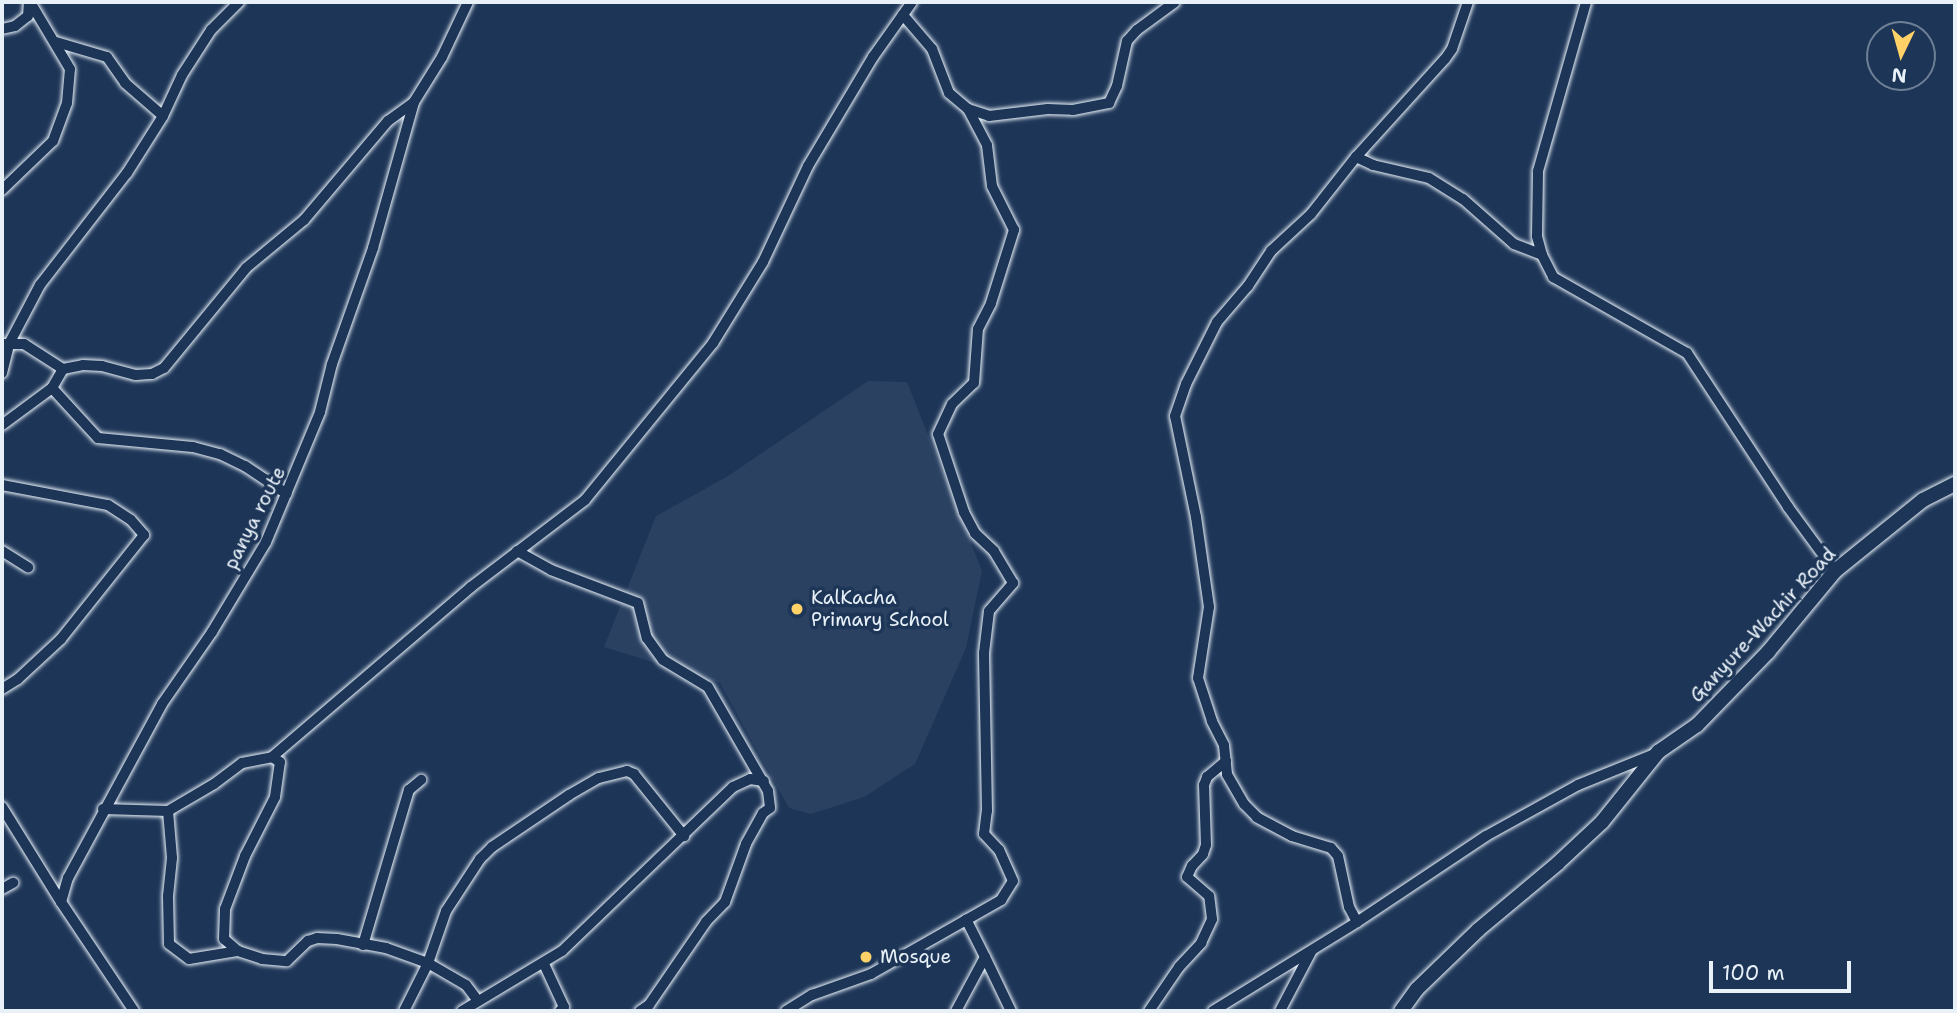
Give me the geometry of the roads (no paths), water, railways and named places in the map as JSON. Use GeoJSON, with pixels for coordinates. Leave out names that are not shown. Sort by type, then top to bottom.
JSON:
{"type":"FeatureCollection","features":[{"type":"Feature","properties":{"kind":"street"},"geometry":{"type":"LineString","coordinates":[[2,29],[15,26],[28,16],[29,2]]}},
{"type":"Feature","properties":{"kind":"street"},"geometry":{"type":"LineString","coordinates":[[2,190],[53,141],[63,119],[70,69],[56,42],[29,2]]}},
{"type":"Feature","properties":{"kind":"street"},"geometry":{"type":"LineString","coordinates":[[2,373],[5,344],[40,285],[127,173],[163,116],[182,75],[211,30],[239,2]]}},
{"type":"Feature","properties":{"kind":"street","name":"panya route"},"geometry":{"type":"LineString","coordinates":[[61,902],[68,878],[103,809],[162,704],[247,575],[287,494],[320,412],[332,364],[373,248],[414,102],[442,57],[468,2]]}},
{"type":"Feature","properties":{"kind":"street"},"geometry":{"type":"LineString","coordinates":[[103,809],[168,811],[206,790],[242,763],[272,757],[288,739],[517,551],[585,500],[713,343],[763,262],[808,166],[873,57],[912,2]]}},
{"type":"Feature","properties":{"kind":"street"},"geometry":{"type":"LineString","coordinates":[[903,15],[932,49],[949,93],[968,109],[989,116],[1048,108],[1073,110],[1109,103],[1117,86],[1127,41],[1137,30],[1175,2]]}},
{"type":"Feature","properties":{"kind":"street"},"geometry":{"type":"LineString","coordinates":[[1357,922],[1349,907],[1338,856],[1332,848],[1292,836],[1257,817],[1244,804],[1227,774],[1224,745],[1212,721],[1198,678],[1209,607],[1196,517],[1175,416],[1186,384],[1217,322],[1248,286],[1270,251],[1311,214],[1356,158],[1445,59],[1452,48],[1468,2]]}},
{"type":"Feature","properties":{"kind":"street"},"geometry":{"type":"LineString","coordinates":[[1586,2],[1538,171],[1538,236],[1542,255],[1553,277],[1687,353],[1788,507],[1835,571]]}},
{"type":"Feature","properties":{"kind":"street"},"geometry":{"type":"LineString","coordinates":[[56,42],[107,57],[125,82],[163,116]]}},
{"type":"Feature","properties":{"kind":"street"},"geometry":{"type":"LineString","coordinates":[[5,344],[24,344],[63,369],[83,365],[102,366],[136,375],[152,374],[164,368],[246,268],[304,220],[388,121],[414,102]]}},
{"type":"Feature","properties":{"kind":"street"},"geometry":{"type":"LineString","coordinates":[[786,1011],[812,995],[871,974],[1001,900],[1013,881],[999,850],[984,834],[988,799],[985,653],[989,611],[1013,583],[994,551],[975,533],[964,512],[938,434],[952,404],[974,383],[978,329],[991,303],[1014,230],[992,186],[987,145],[968,109]]}},
{"type":"Feature","properties":{"kind":"street"},"geometry":{"type":"LineString","coordinates":[[1356,158],[1373,165],[1429,178],[1463,199],[1514,244],[1542,255]]}},
{"type":"Feature","properties":{"kind":"street"},"geometry":{"type":"LineString","coordinates":[[2,425],[52,388],[63,369]]}},
{"type":"Feature","properties":{"kind":"street"},"geometry":{"type":"LineString","coordinates":[[52,388],[98,438],[193,447],[220,454],[287,494]]}},
{"type":"Feature","properties":{"kind":"street","name":"Ganyure-Wachir Road"},"geometry":{"type":"LineString","coordinates":[[1401,1011],[1417,989],[1478,929],[1558,863],[1602,822],[1658,752],[1697,725],[1759,662],[1835,571],[1923,500],[1955,484]]}},
{"type":"Feature","properties":{"kind":"street"},"geometry":{"type":"LineString","coordinates":[[2,485],[108,505],[131,520],[144,535],[61,639],[18,679],[2,689]]}},
{"type":"Feature","properties":{"kind":"street"},"geometry":{"type":"LineString","coordinates":[[2,551],[27,567]]}},
{"type":"Feature","properties":{"kind":"street"},"geometry":{"type":"LineString","coordinates":[[517,551],[551,570],[638,603],[647,638],[663,660],[708,687],[724,711],[737,740],[764,780],[769,808],[763,813],[746,844],[725,902],[706,922],[649,1005],[640,1011]]}},
{"type":"Feature","properties":{"kind":"street"},"geometry":{"type":"LineString","coordinates":[[1213,1011],[1357,922],[1486,836],[1578,785],[1658,752]]}},
{"type":"Feature","properties":{"kind":"street"},"geometry":{"type":"LineString","coordinates":[[238,951],[223,939],[225,909],[245,856],[275,797],[280,762],[272,757]]}},
{"type":"Feature","properties":{"kind":"street"},"geometry":{"type":"LineString","coordinates":[[1149,1011],[1179,967],[1201,943],[1212,919],[1209,896],[1187,877],[1206,845],[1204,785],[1207,777],[1226,761]]}},
{"type":"Feature","properties":{"kind":"street"},"geometry":{"type":"LineString","coordinates":[[404,1011],[428,963],[446,911],[480,859],[492,847],[599,778],[619,771],[634,774],[684,836]]}},
{"type":"Feature","properties":{"kind":"street"},"geometry":{"type":"LineString","coordinates":[[462,1011],[544,964],[573,942],[733,787],[750,779],[764,780]]}},
{"type":"Feature","properties":{"kind":"street"},"geometry":{"type":"LineString","coordinates":[[363,945],[409,790],[421,780]]}},
{"type":"Feature","properties":{"kind":"street"},"geometry":{"type":"LineString","coordinates":[[2,807],[134,1011]]}},
{"type":"Feature","properties":{"kind":"street"},"geometry":{"type":"LineString","coordinates":[[168,811],[172,858],[168,895],[169,944],[189,960],[238,951],[282,962],[293,957],[308,941],[317,938],[363,945],[428,963],[466,985],[478,1001]]}},
{"type":"Feature","properties":{"kind":"street"},"geometry":{"type":"LineString","coordinates":[[2,889],[13,883]]}},
{"type":"Feature","properties":{"kind":"street"},"geometry":{"type":"LineString","coordinates":[[966,919],[1011,1011]]}},
{"type":"Feature","properties":{"kind":"street"},"geometry":{"type":"LineString","coordinates":[[1280,1011],[1313,948]]}},
{"type":"Feature","properties":{"kind":"street"},"geometry":{"type":"LineString","coordinates":[[956,1011],[985,957]]}},
{"type":"Feature","properties":{"kind":"street"},"geometry":{"type":"LineString","coordinates":[[544,964],[564,1007],[560,1011]]}},
{"type":"Feature","properties":{"kind":"street"},"geometry":{"type":"LineString","coordinates":[[1227,1004],[1238,1011]]}},
{"type":"Feature","properties":{"kind":"place","name":"KalKacha Primary School"},"geometry":{"type":"Point","coordinates":[797,609]}},
{"type":"Feature","properties":{"kind":"place","name":"Mosque"},"geometry":{"type":"Point","coordinates":[866,957]}}]}
